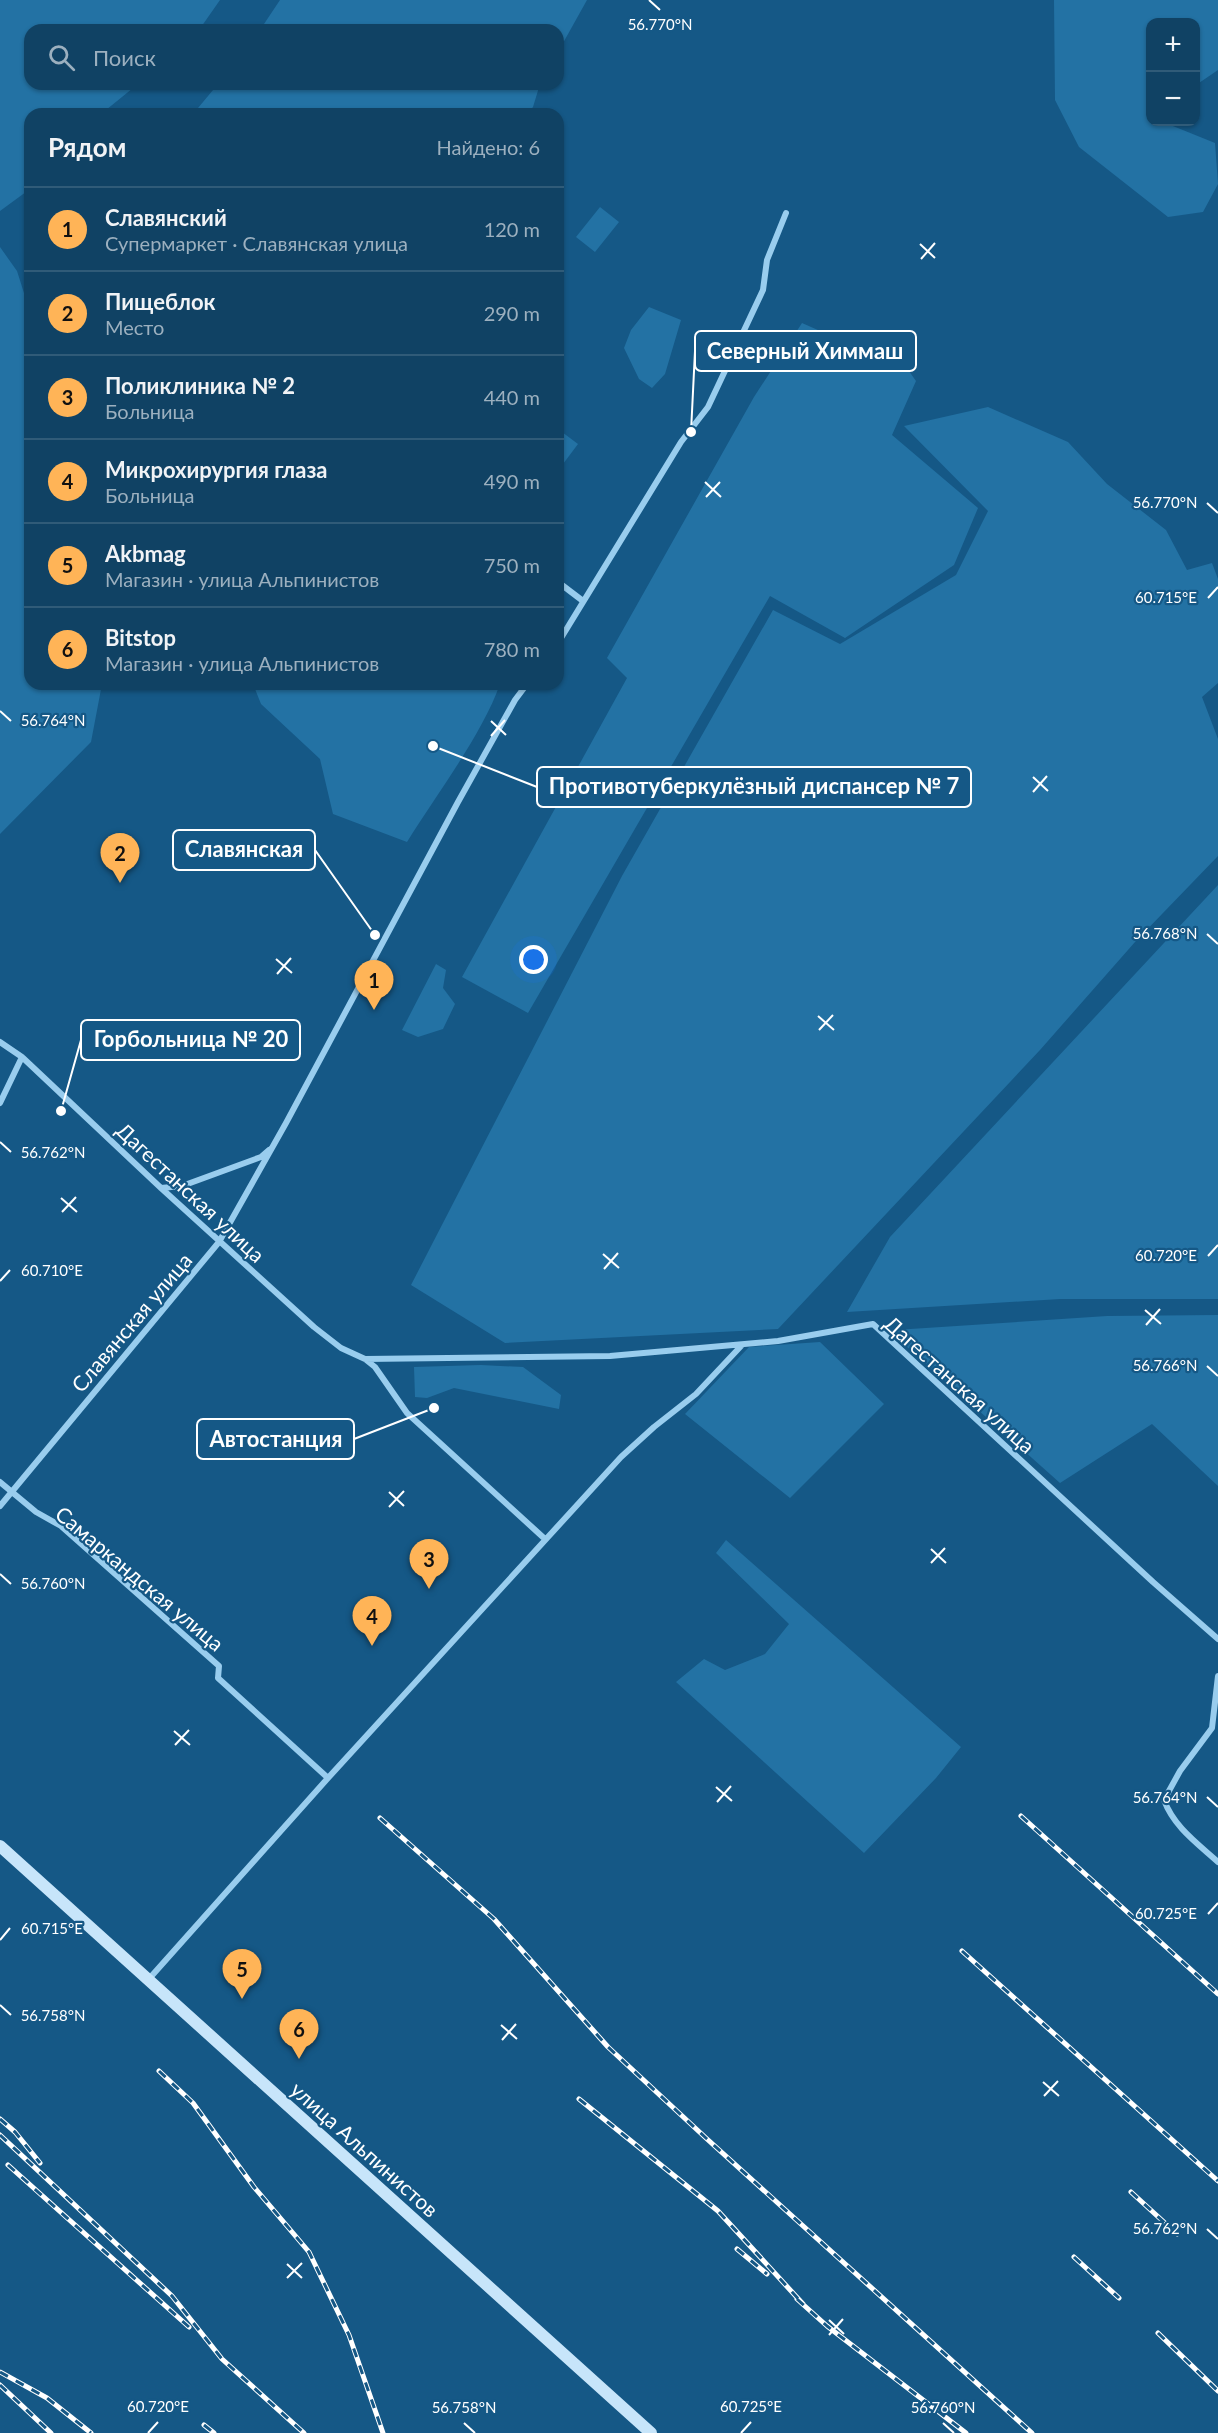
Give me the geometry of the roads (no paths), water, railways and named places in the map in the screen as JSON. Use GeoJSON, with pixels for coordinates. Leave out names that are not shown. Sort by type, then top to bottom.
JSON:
{"type":"FeatureCollection","features":[{"type":"Feature","properties":{"kind":"main road","name":"улица Альпинистов"},"geometry":{"type":"LineString","coordinates":[[0,1846],[651,2433]]}},
{"type":"Feature","properties":{"kind":"street"},"geometry":{"type":"LineString","coordinates":[[564,633],[691,429],[708,407],[763,290],[766,260],[786,213]]}},
{"type":"Feature","properties":{"kind":"street"},"geometry":{"type":"LineString","coordinates":[[564,587],[583,601]]}},
{"type":"Feature","properties":{"kind":"street","name":"Славянская улица"},"geometry":{"type":"LineString","coordinates":[[0,1506],[219,1242],[458,802],[522,690]]}},
{"type":"Feature","properties":{"kind":"street","name":"Дагестанская улица"},"geometry":{"type":"LineString","coordinates":[[0,1042],[22,1057],[160,1188],[327,1338],[365,1359],[381,1373],[402,1407],[412,1418],[545,1539]]}},
{"type":"Feature","properties":{"kind":"street"},"geometry":{"type":"LineString","coordinates":[[0,1103],[22,1057]]}},
{"type":"Feature","properties":{"kind":"street"},"geometry":{"type":"LineString","coordinates":[[160,1188],[182,1186],[261,1156],[271,1149]]}},
{"type":"Feature","properties":{"kind":"street","name":"Дагестанская улица"},"geometry":{"type":"LineString","coordinates":[[365,1359],[610,1356],[778,1341],[873,1324],[1218,1639]]}},
{"type":"Feature","properties":{"kind":"street"},"geometry":{"type":"LineString","coordinates":[[148,1980],[545,1539],[627,1452],[696,1394],[742,1344]]}},
{"type":"Feature","properties":{"kind":"street","name":"Самаркандская улица"},"geometry":{"type":"LineString","coordinates":[[0,1482],[47,1519],[61,1526],[192,1640],[219,1666],[218,1678],[328,1778]]}},
{"type":"Feature","properties":{"kind":"street"},"geometry":{"type":"LineString","coordinates":[[1218,1676],[1212,1728],[1180,1771],[1164,1800],[1170,1815],[1179,1826],[1218,1862]]}},
{"type":"Feature","properties":{"kind":"railway"},"geometry":{"type":"LineString","coordinates":[[1021,1816],[1218,1994]]}},
{"type":"Feature","properties":{"kind":"railway"},"geometry":{"type":"LineString","coordinates":[[380,1818],[494,1919],[608,2047],[1032,2433]]}},
{"type":"Feature","properties":{"kind":"railway"},"geometry":{"type":"LineString","coordinates":[[962,1951],[1218,2181]]}},
{"type":"Feature","properties":{"kind":"railway"},"geometry":{"type":"LineString","coordinates":[[159,2071],[193,2103],[254,2187],[309,2252],[349,2335],[383,2433]]}},
{"type":"Feature","properties":{"kind":"railway"},"geometry":{"type":"LineString","coordinates":[[579,2099],[718,2211],[803,2304]]}},
{"type":"Feature","properties":{"kind":"railway"},"geometry":{"type":"LineString","coordinates":[[0,2119],[15,2132],[40,2163]]}},
{"type":"Feature","properties":{"kind":"railway"},"geometry":{"type":"LineString","coordinates":[[0,2135],[172,2296],[222,2359],[304,2433]]}},
{"type":"Feature","properties":{"kind":"railway"},"geometry":{"type":"LineString","coordinates":[[8,2165],[189,2327]]}},
{"type":"Feature","properties":{"kind":"railway"},"geometry":{"type":"LineString","coordinates":[[1131,2192],[1177,2234]]}},
{"type":"Feature","properties":{"kind":"railway"},"geometry":{"type":"LineString","coordinates":[[737,2249],[767,2274]]}},
{"type":"Feature","properties":{"kind":"railway"},"geometry":{"type":"LineString","coordinates":[[1074,2257],[1119,2298]]}},
{"type":"Feature","properties":{"kind":"railway"},"geometry":{"type":"LineString","coordinates":[[797,2299],[827,2326],[966,2433]]}},
{"type":"Feature","properties":{"kind":"railway"},"geometry":{"type":"LineString","coordinates":[[1158,2333],[1218,2391]]}},
{"type":"Feature","properties":{"kind":"railway"},"geometry":{"type":"LineString","coordinates":[[0,2372],[47,2398],[91,2433]]}},
{"type":"Feature","properties":{"kind":"railway"},"geometry":{"type":"LineString","coordinates":[[0,2385],[51,2433]]}},
{"type":"Feature","properties":{"kind":"railway"},"geometry":{"type":"LineString","coordinates":[[204,2425],[214,2433]]}},
{"type":"Feature","properties":{"kind":"place","name":"Северный Химмаш"},"geometry":{"type":"Point","coordinates":[691,432]}},
{"type":"Feature","properties":{"kind":"place","name":"Противотуберкулёзный диспансер № 7"},"geometry":{"type":"Point","coordinates":[433,746]}},
{"type":"Feature","properties":{"kind":"place","name":"Пищеблок"},"geometry":{"type":"Point","coordinates":[120,883]}},
{"type":"Feature","properties":{"kind":"place","name":"Славянская"},"geometry":{"type":"Point","coordinates":[375,935]}},
{"type":"Feature","properties":{"kind":"place","name":"Славянский"},"geometry":{"type":"Point","coordinates":[374,1010]}},
{"type":"Feature","properties":{"kind":"place","name":"Горбольница № 20"},"geometry":{"type":"Point","coordinates":[61,1111]}},
{"type":"Feature","properties":{"kind":"place","name":"Автостанция"},"geometry":{"type":"Point","coordinates":[434,1408]}},
{"type":"Feature","properties":{"kind":"place","name":"Поликлиника № 2"},"geometry":{"type":"Point","coordinates":[429,1589]}},
{"type":"Feature","properties":{"kind":"place","name":"Микрохирургия глаза"},"geometry":{"type":"Point","coordinates":[372,1646]}},
{"type":"Feature","properties":{"kind":"place","name":"Akbmag"},"geometry":{"type":"Point","coordinates":[242,1999]}},
{"type":"Feature","properties":{"kind":"place","name":"Bitstop"},"geometry":{"type":"Point","coordinates":[299,2059]}}]}
